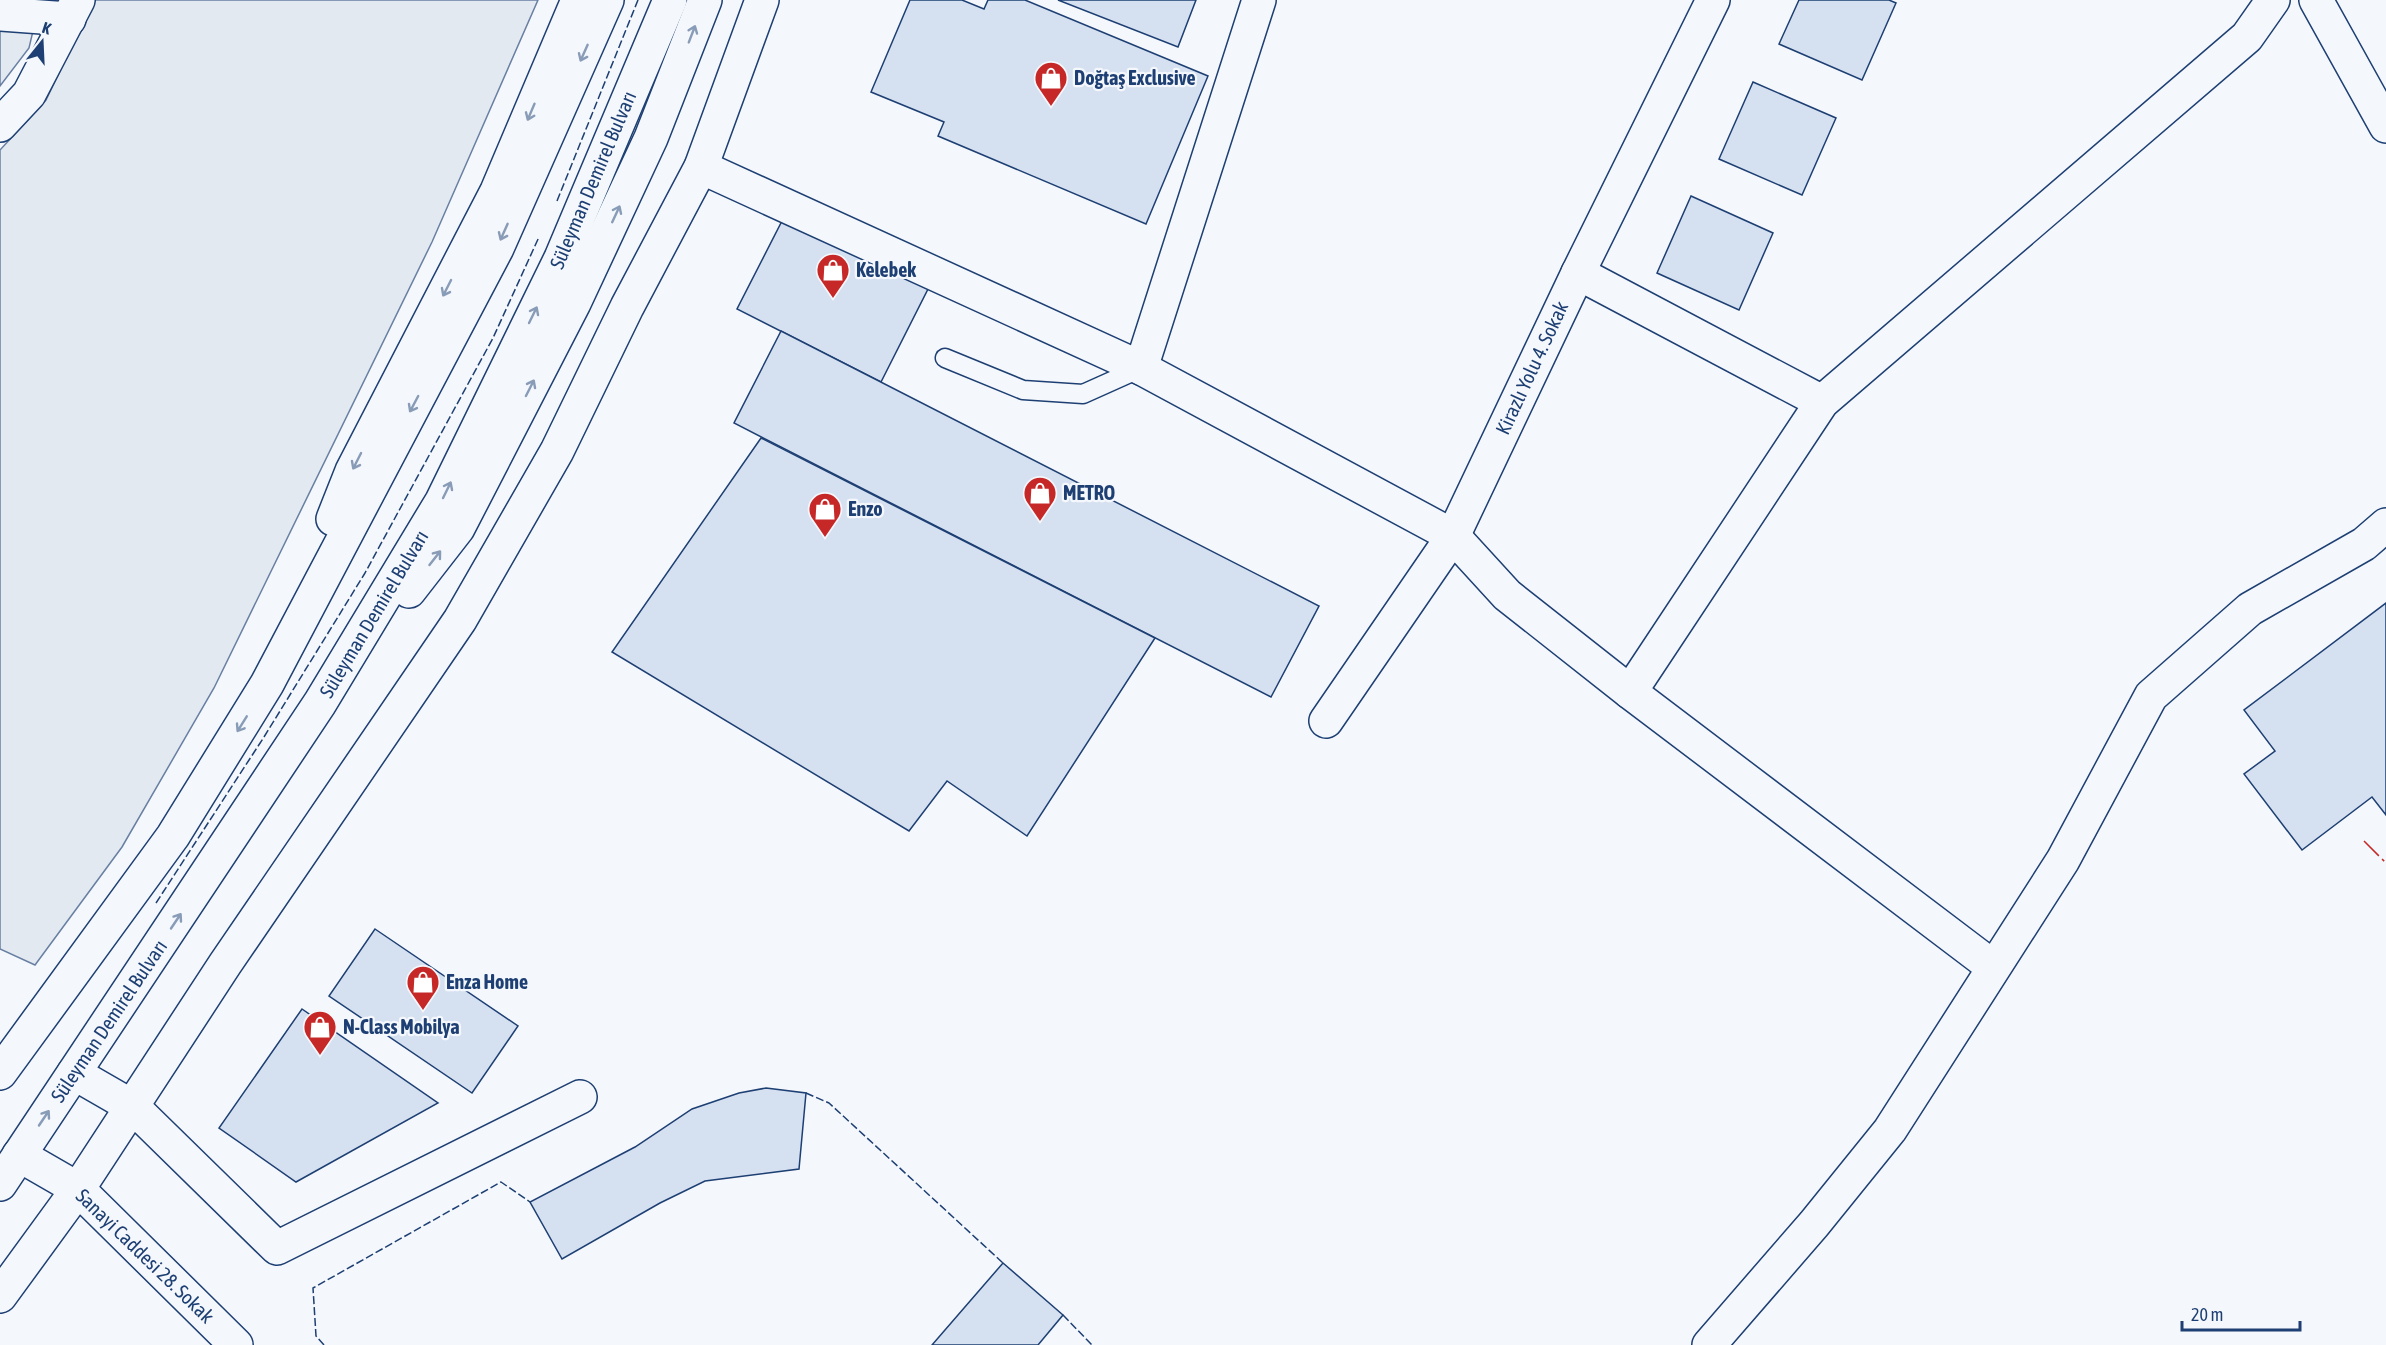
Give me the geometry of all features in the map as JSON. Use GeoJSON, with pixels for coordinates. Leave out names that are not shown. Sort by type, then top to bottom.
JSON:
{"type":"FeatureCollection","features":[{"type":"Feature","properties":{"kind":"main road"},"geometry":{"type":"LineString","coordinates":[[267,684],[352,471],[496,191],[578,0]]}},
{"type":"Feature","properties":{"kind":"main road"},"geometry":{"type":"LineString","coordinates":[[0,1073],[173,836],[267,684],[497,248],[607,0]]}},
{"type":"Feature","properties":{"kind":"main road","name":"Süleyman Demirel Bulvarı"},"geometry":{"type":"LineString","coordinates":[[0,1184],[320,703],[442,501],[561,258],[670,0]]}},
{"type":"Feature","properties":{"kind":"main road"},"geometry":{"type":"LineString","coordinates":[[320,703],[458,528],[599,250],[651,138],[705,0]]}},
{"type":"Feature","properties":{"kind":"main road"},"geometry":{"type":"LineString","coordinates":[[0,1296],[78,1189],[225,964],[460,620],[557,451],[627,307],[701,167],[762,0]]}},
{"type":"Feature","properties":{"kind":"main road"},"geometry":{"type":"LineString","coordinates":[[1141,368],[1259,0]]}},
{"type":"Feature","properties":{"kind":"main road","name":"Kirazlı Yolu 4. Sokak"},"geometry":{"type":"LineString","coordinates":[[1326,722],[1453,536],[1578,273],[1713,0]]}},
{"type":"Feature","properties":{"kind":"main road"},"geometry":{"type":"LineString","coordinates":[[1630,692],[1822,402],[2247,37],[2273,0]]}},
{"type":"Feature","properties":{"kind":"main road"},"geometry":{"type":"LineString","coordinates":[[2316,0],[2386,126]]}},
{"type":"Feature","properties":{"kind":"main road"},"geometry":{"type":"LineString","coordinates":[[0,14],[73,9]]}},
{"type":"Feature","properties":{"kind":"main road"},"geometry":{"type":"LineString","coordinates":[[0,125],[29,94],[73,9]]}},
{"type":"Feature","properties":{"kind":"main road"},"geometry":{"type":"LineString","coordinates":[[701,167],[1141,368],[1453,536],[1507,595],[1630,692],[1993,967]]}},
{"type":"Feature","properties":{"kind":"main road"},"geometry":{"type":"LineString","coordinates":[[1578,273],[1822,402]]}},
{"type":"Feature","properties":{"kind":"main road"},"geometry":{"type":"LineString","coordinates":[[1709,1345],[1814,1224],[1890,1130],[2063,860],[2151,696],[2250,609],[2364,544],[2386,525]]}},
{"type":"Feature","properties":{"kind":"main road"},"geometry":{"type":"LineString","coordinates":[[74,1073],[133,1107],[278,1248],[580,1097]]}},
{"type":"Feature","properties":{"kind":"main road","name":"Sanayi Caddesi 28. Sokak"},"geometry":{"type":"LineString","coordinates":[[19,1155],[78,1189],[236,1345]]}},
{"type":"Feature","properties":{"kind":"lane"},"geometry":{"type":"LineString","coordinates":[[945,358],[1023,390],[1083,394],[1141,368]]}},
{"type":"Feature","properties":{"kind":"shaded area"},"geometry":{"type":"Polygon","coordinates":[[[94,0],[538,0],[432,242],[214,688],[122,847],[35,965],[0,949],[0,150],[46,100],[94,0]]]}},
{"type":"Feature","properties":{"kind":"shaded area"},"geometry":{"type":"Polygon","coordinates":[[[0,29],[33,31],[29,48],[0,86],[0,29]]]}},
{"type":"Feature","properties":{"kind":"building","name":"Doğtaş Exclusive"},"geometry":{"type":"Polygon","coordinates":[[[910,0],[962,0],[984,9],[988,0],[1025,0],[1208,76],[1146,224],[938,136],[944,122],[871,92],[910,0]]]}},
{"type":"Feature","properties":{"kind":"building"},"geometry":{"type":"Polygon","coordinates":[[[1058,0],[1196,0],[1178,47],[1058,0]]]}},
{"type":"Feature","properties":{"kind":"building"},"geometry":{"type":"Polygon","coordinates":[[[1799,0],[1889,0],[1896,3],[1862,80],[1779,44],[1799,0]]]}},
{"type":"Feature","properties":{"kind":"building"},"geometry":{"type":"Polygon","coordinates":[[[1753,82],[1836,118],[1802,195],[1719,159],[1753,82]]]}},
{"type":"Feature","properties":{"kind":"building"},"geometry":{"type":"Polygon","coordinates":[[[1691,196],[1773,233],[1739,310],[1657,273],[1691,196]]]}},
{"type":"Feature","properties":{"kind":"building","name":"Kelebek"},"geometry":{"type":"Polygon","coordinates":[[[784,217],[928,289],[881,382],[737,309],[784,217]]]}},
{"type":"Feature","properties":{"kind":"building","name":"METRO"},"geometry":{"type":"Polygon","coordinates":[[[781,331],[1319,606],[1271,697],[734,423],[781,331]]]}},
{"type":"Feature","properties":{"kind":"building","name":"Enzo"},"geometry":{"type":"Polygon","coordinates":[[[761,438],[1155,638],[1027,836],[947,781],[909,831],[612,652],[761,438]]]}},
{"type":"Feature","properties":{"kind":"building"},"geometry":{"type":"Polygon","coordinates":[[[2386,603],[2386,815],[2372,797],[2302,850],[2244,774],[2275,751],[2244,710],[2386,603]]]}},
{"type":"Feature","properties":{"kind":"building","name":"Enza Home"},"geometry":{"type":"Polygon","coordinates":[[[375,929],[518,1026],[472,1093],[329,996],[375,929]]]}},
{"type":"Feature","properties":{"kind":"building","name":"N-Class Mobilya"},"geometry":{"type":"Polygon","coordinates":[[[302,1009],[438,1103],[296,1182],[219,1128],[302,1009]]]}},
{"type":"Feature","properties":{"kind":"building"},"geometry":{"type":"Polygon","coordinates":[[[766,1088],[806,1093],[799,1169],[705,1181],[660,1203],[562,1259],[530,1202],[635,1147],[692,1109],[739,1093],[766,1088]]]}},
{"type":"Feature","properties":{"kind":"building"},"geometry":{"type":"Polygon","coordinates":[[[1003,1263],[1063,1315],[1038,1345],[932,1345],[1003,1263]]]}},
{"type":"Feature","properties":{"kind":"fence"},"geometry":{"type":"LineString","coordinates":[[557,201],[638,0]]}},
{"type":"Feature","properties":{"kind":"fence"},"geometry":{"type":"LineString","coordinates":[[156,903],[264,737],[365,573],[493,338],[539,237]]}},
{"type":"Feature","properties":{"kind":"fence"},"geometry":{"type":"LineString","coordinates":[[806,1093],[829,1103],[1003,1263]]}},
{"type":"Feature","properties":{"kind":"fence"},"geometry":{"type":"LineString","coordinates":[[324,1345],[316,1336],[313,1288],[501,1182],[530,1202]]}},
{"type":"Feature","properties":{"kind":"fence"},"geometry":{"type":"LineString","coordinates":[[1063,1315],[1092,1345]]}},
{"type":"Feature","properties":{"kind":"power"},"geometry":{"type":"LineString","coordinates":[[2364,841],[2386,863]]}},
{"type":"Feature","properties":{"kind":"place","name":"Doğtaş Exclusive"},"geometry":{"type":"Point","coordinates":[1051,107]}},
{"type":"Feature","properties":{"kind":"place","name":"Kelebek"},"geometry":{"type":"Point","coordinates":[833,299]}},
{"type":"Feature","properties":{"kind":"place","name":"METRO"},"geometry":{"type":"Point","coordinates":[1040,522]}},
{"type":"Feature","properties":{"kind":"place","name":"Enzo"},"geometry":{"type":"Point","coordinates":[825,538]}},
{"type":"Feature","properties":{"kind":"place","name":"Enza Home"},"geometry":{"type":"Point","coordinates":[423,1011]}},
{"type":"Feature","properties":{"kind":"place","name":"N-Class Mobilya"},"geometry":{"type":"Point","coordinates":[320,1056]}}]}
